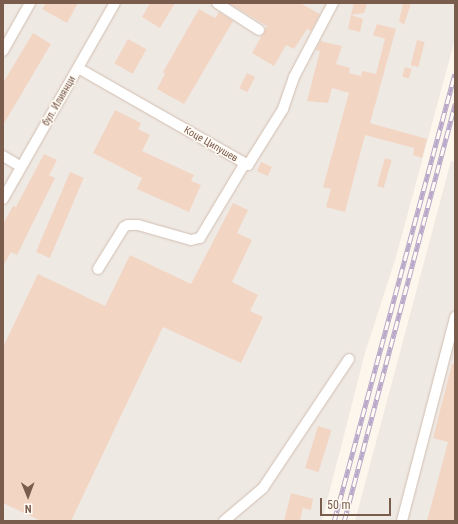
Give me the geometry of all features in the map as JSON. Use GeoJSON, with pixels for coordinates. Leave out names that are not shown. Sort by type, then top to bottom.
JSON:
{"type":"FeatureCollection","features":[{"type":"Feature","properties":{"kind":"street"},"geometry":{"type":"LineString","coordinates":[[3,51],[30,3]]}},
{"type":"Feature","properties":{"kind":"street","name":"бул. Илиянци"},"geometry":{"type":"LineString","coordinates":[[3,199],[115,3]]}},
{"type":"Feature","properties":{"kind":"street"},"geometry":{"type":"LineString","coordinates":[[217,3],[259,30]]}},
{"type":"Feature","properties":{"kind":"street","name":"Коце Ципушев"},"geometry":{"type":"LineString","coordinates":[[78,68],[246,164],[283,109],[294,77],[333,3]]}},
{"type":"Feature","properties":{"kind":"street"},"geometry":{"type":"LineString","coordinates":[[3,156],[21,167]]}},
{"type":"Feature","properties":{"kind":"street"},"geometry":{"type":"LineString","coordinates":[[98,269],[128,225],[138,225],[191,240],[200,238],[246,164]]}},
{"type":"Feature","properties":{"kind":"street"},"geometry":{"type":"LineString","coordinates":[[402,521],[454,323]]}},
{"type":"Feature","properties":{"kind":"street"},"geometry":{"type":"LineString","coordinates":[[224,521],[263,488],[349,359]]}},
{"type":"Feature","properties":{"kind":"shaded area"},"geometry":{"type":"Polygon","coordinates":[[[3,3],[455,3],[455,39],[396,257],[365,353],[322,521],[3,521],[3,3]]]}},
{"type":"Feature","properties":{"kind":"shaded area"},"geometry":{"type":"Polygon","coordinates":[[[451,161],[455,162],[455,521],[355,521],[451,161]]]}},
{"type":"Feature","properties":{"kind":"building"},"geometry":{"type":"Polygon","coordinates":[[[46,3],[78,3],[67,23],[42,9],[46,3]]]}},
{"type":"Feature","properties":{"kind":"building"},"geometry":{"type":"Polygon","coordinates":[[[150,3],[175,3],[160,28],[142,17],[150,3]]]}},
{"type":"Feature","properties":{"kind":"building"},"geometry":{"type":"Polygon","coordinates":[[[229,3],[300,3],[320,14],[311,31],[307,29],[294,49],[286,45],[274,66],[252,53],[267,26],[229,3]]]}},
{"type":"Feature","properties":{"kind":"building"},"geometry":{"type":"Polygon","coordinates":[[[354,3],[367,3],[364,13],[351,15],[354,3]]]}},
{"type":"Feature","properties":{"kind":"building"},"geometry":{"type":"Polygon","coordinates":[[[403,3],[411,3],[404,25],[399,21],[403,3]]]}},
{"type":"Feature","properties":{"kind":"building"},"geometry":{"type":"Polygon","coordinates":[[[199,9],[215,18],[219,12],[233,21],[184,104],[157,89],[165,74],[163,72],[199,9]]]}},
{"type":"Feature","properties":{"kind":"building"},"geometry":{"type":"Polygon","coordinates":[[[351,15],[363,19],[360,32],[348,29],[351,15]]]}},
{"type":"Feature","properties":{"kind":"building"},"geometry":{"type":"Polygon","coordinates":[[[377,24],[396,29],[370,123],[427,139],[422,158],[413,155],[414,148],[365,135],[345,212],[326,207],[331,189],[323,187],[349,93],[332,88],[328,103],[307,101],[320,51],[316,50],[320,41],[342,46],[336,64],[350,68],[349,73],[361,76],[362,71],[376,74],[385,39],[373,35],[377,24]]]}},
{"type":"Feature","properties":{"kind":"building"},"geometry":{"type":"Polygon","coordinates":[[[33,33],[51,44],[3,125],[3,83],[33,33]]]}},
{"type":"Feature","properties":{"kind":"building"},"geometry":{"type":"Polygon","coordinates":[[[128,39],[146,49],[133,74],[114,63],[128,39]]]}},
{"type":"Feature","properties":{"kind":"building"},"geometry":{"type":"Polygon","coordinates":[[[417,40],[425,42],[418,67],[411,65],[417,40]]]}},
{"type":"Feature","properties":{"kind":"building"},"geometry":{"type":"Polygon","coordinates":[[[405,67],[412,69],[409,79],[402,77],[405,67]]]}},
{"type":"Feature","properties":{"kind":"building"},"geometry":{"type":"Polygon","coordinates":[[[247,73],[255,77],[247,92],[239,88],[247,73]]]}},
{"type":"Feature","properties":{"kind":"building"},"geometry":{"type":"Polygon","coordinates":[[[115,110],[141,123],[138,129],[150,135],[142,151],[194,175],[191,181],[201,185],[189,212],[137,189],[142,178],[93,153],[115,110]]]}},
{"type":"Feature","properties":{"kind":"building"},"geometry":{"type":"Polygon","coordinates":[[[44,154],[57,160],[49,175],[55,178],[17,255],[11,252],[3,266],[3,224],[13,206],[16,207],[44,154]]]}},
{"type":"Feature","properties":{"kind":"building"},"geometry":{"type":"Polygon","coordinates":[[[385,158],[392,160],[384,188],[377,186],[385,158]]]}},
{"type":"Feature","properties":{"kind":"building"},"geometry":{"type":"Polygon","coordinates":[[[261,162],[272,167],[268,176],[257,171],[261,162]]]}},
{"type":"Feature","properties":{"kind":"building"},"geometry":{"type":"Polygon","coordinates":[[[70,172],[84,178],[50,258],[36,252],[70,172]]]}},
{"type":"Feature","properties":{"kind":"building"},"geometry":{"type":"Polygon","coordinates":[[[233,203],[248,210],[237,233],[252,240],[232,282],[258,295],[250,311],[263,317],[241,363],[163,327],[71,521],[41,521],[3,503],[3,347],[38,274],[105,306],[130,255],[191,284],[233,203]]]}},
{"type":"Feature","properties":{"kind":"building"},"geometry":{"type":"Polygon","coordinates":[[[452,364],[455,364],[455,521],[427,521],[448,442],[433,438],[452,364]]]}},
{"type":"Feature","properties":{"kind":"building"},"geometry":{"type":"Polygon","coordinates":[[[318,426],[331,430],[319,472],[305,468],[318,426]]]}},
{"type":"Feature","properties":{"kind":"building"},"geometry":{"type":"Polygon","coordinates":[[[291,493],[313,499],[311,510],[303,508],[300,521],[284,521],[291,493]]]}},
{"type":"Feature","properties":{"kind":"railway"},"geometry":{"type":"LineString","coordinates":[[334,521],[455,74]]}},
{"type":"Feature","properties":{"kind":"railway"},"geometry":{"type":"LineString","coordinates":[[344,521],[455,103]]}}]}
